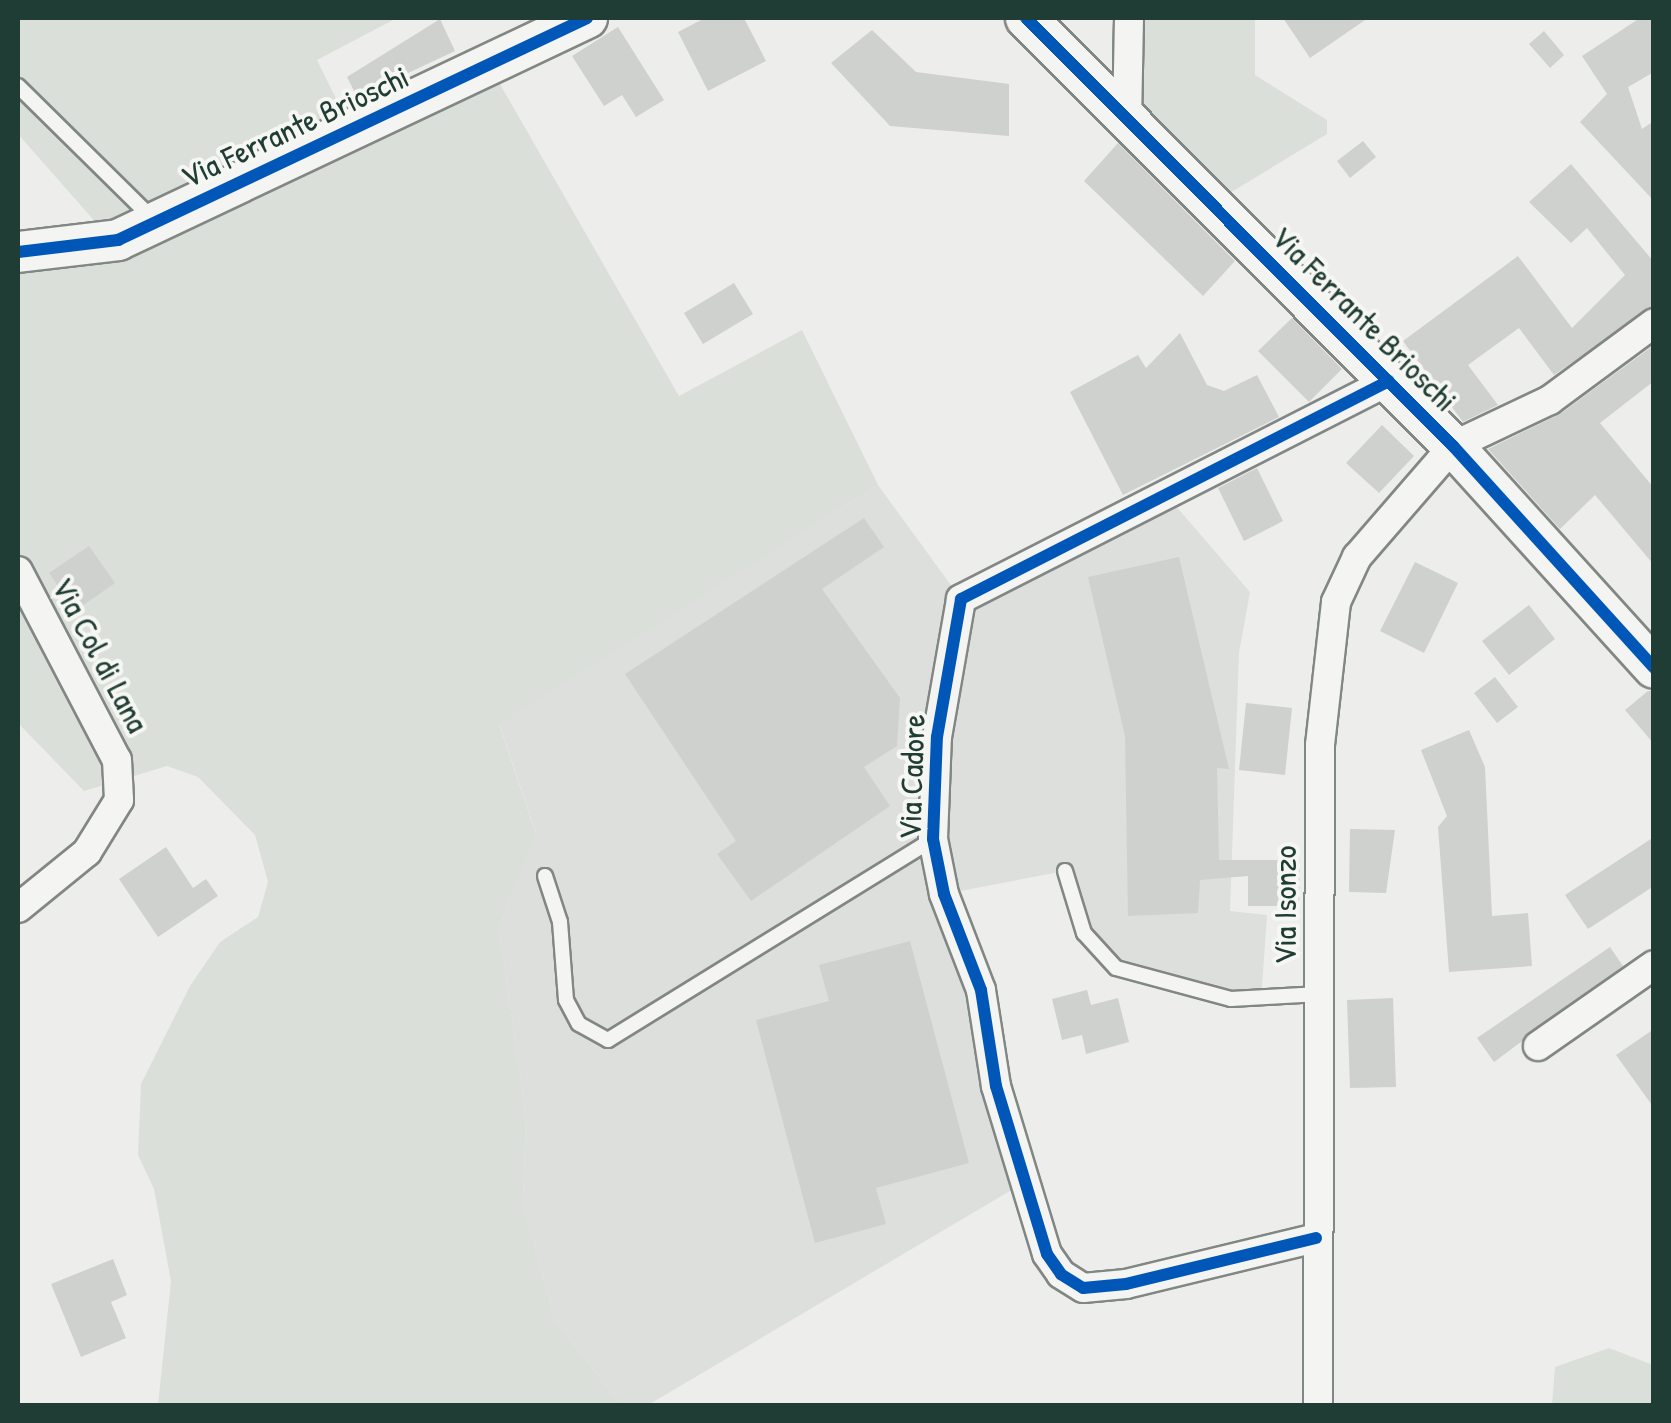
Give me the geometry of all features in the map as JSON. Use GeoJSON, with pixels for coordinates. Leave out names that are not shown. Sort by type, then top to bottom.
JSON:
{"type":"FeatureCollection","features":[{"type":"Feature","properties":{"kind":"street","name":"Via Ferrante Brioschi"},"geometry":{"type":"LineString","coordinates":[[18,252],[79,250],[156,223],[587,18]]}},
{"type":"Feature","properties":{"kind":"street","name":"Via Ferrante Brioschi"},"geometry":{"type":"LineString","coordinates":[[1026,18],[1453,446],[1654,668]]}},
{"type":"Feature","properties":{"kind":"street"},"geometry":{"type":"LineString","coordinates":[[1126,122],[1130,18]]}},
{"type":"Feature","properties":{"kind":"street"},"geometry":{"type":"LineString","coordinates":[[1453,446],[1550,400],[1654,322]]}},
{"type":"Feature","properties":{"kind":"street","name":"Via Cadore"},"geometry":{"type":"LineString","coordinates":[[1316,1238],[1126,1284],[1083,1288],[1061,1274],[996,1086],[981,990],[933,838],[937,738],[961,599],[1389,381]]}},
{"type":"Feature","properties":{"kind":"street","name":"Via Isonzo"},"geometry":{"type":"LineString","coordinates":[[1318,1406],[1320,745],[1336,602],[1357,557],[1453,446]]}},
{"type":"Feature","properties":{"kind":"street","name":"Via Col di Lana"},"geometry":{"type":"LineString","coordinates":[[18,571],[117,760],[119,800],[87,852],[18,908]]}},
{"type":"Feature","properties":{"kind":"street"},"geometry":{"type":"LineString","coordinates":[[1538,1046],[1654,965]]}},
{"type":"Feature","properties":{"kind":"lane"},"geometry":{"type":"LineString","coordinates":[[18,86],[156,223]]}},
{"type":"Feature","properties":{"kind":"lane"},"geometry":{"type":"LineString","coordinates":[[545,876],[560,922],[566,1000],[580,1024],[608,1040],[933,838]]}},
{"type":"Feature","properties":{"kind":"lane"},"geometry":{"type":"LineString","coordinates":[[1065,871],[1084,933],[1116,968],[1230,999],[1320,994]]}},
{"type":"Feature","properties":{"kind":"shaded area"},"geometry":{"type":"Polygon","coordinates":[[[18,18],[397,18],[317,60],[352,131],[489,65],[679,396],[802,330],[878,485],[499,724],[536,834],[499,928],[526,1117],[523,1202],[554,1319],[621,1405],[158,1405],[171,1281],[154,1189],[138,1155],[141,1084],[190,986],[220,942],[258,917],[268,882],[255,835],[198,777],[167,766],[84,791],[18,723],[18,252],[98,225],[18,134],[18,18]]]}},
{"type":"Feature","properties":{"kind":"shaded area"},"geometry":{"type":"Polygon","coordinates":[[[1129,18],[1255,18],[1255,75],[1327,120],[1327,134],[1210,205],[1126,87],[1129,18]]]}},
{"type":"Feature","properties":{"kind":"shaded area"},"geometry":{"type":"Polygon","coordinates":[[[878,485],[961,599],[1162,490],[1250,592],[1239,653],[1230,911],[1267,915],[1261,1001],[1101,959],[1064,871],[945,894],[1025,1182],[648,1405],[621,1405],[554,1319],[523,1202],[526,1117],[499,928],[536,833],[499,723],[878,485]]]}},
{"type":"Feature","properties":{"kind":"shaded area"},"geometry":{"type":"Polygon","coordinates":[[[1609,1348],[1653,1365],[1653,1405],[1552,1405],[1555,1367],[1609,1348]]]}},
{"type":"Feature","properties":{"kind":"building"},"geometry":{"type":"Polygon","coordinates":[[[705,18],[744,18],[766,61],[708,91],[678,32],[705,18]]]}},
{"type":"Feature","properties":{"kind":"building"},"geometry":{"type":"Polygon","coordinates":[[[1283,18],[1368,18],[1310,58],[1283,18]]]}},
{"type":"Feature","properties":{"kind":"building"},"geometry":{"type":"Polygon","coordinates":[[[1640,18],[1654,18],[1654,72],[1628,87],[1642,129],[1654,121],[1654,201],[1580,122],[1607,94],[1582,56],[1640,18]]]}},
{"type":"Feature","properties":{"kind":"building"},"geometry":{"type":"Polygon","coordinates":[[[440,19],[455,51],[357,97],[347,77],[440,19]]]}},
{"type":"Feature","properties":{"kind":"building"},"geometry":{"type":"Polygon","coordinates":[[[618,27],[664,100],[636,117],[622,95],[604,106],[572,56],[618,27]]]}},
{"type":"Feature","properties":{"kind":"building"},"geometry":{"type":"Polygon","coordinates":[[[872,30],[916,72],[1009,84],[1009,136],[890,126],[831,63],[872,30]]]}},
{"type":"Feature","properties":{"kind":"building"},"geometry":{"type":"Polygon","coordinates":[[[1544,31],[1564,55],[1550,68],[1529,44],[1544,31]]]}},
{"type":"Feature","properties":{"kind":"building"},"geometry":{"type":"Polygon","coordinates":[[[1363,141],[1376,157],[1350,178],[1337,161],[1363,141]]]}},
{"type":"Feature","properties":{"kind":"building"},"geometry":{"type":"Polygon","coordinates":[[[1118,143],[1235,261],[1203,296],[1084,181],[1118,143]]]}},
{"type":"Feature","properties":{"kind":"building"},"geometry":{"type":"Polygon","coordinates":[[[1571,164],[1654,262],[1654,306],[1554,375],[1519,328],[1468,365],[1498,405],[1463,422],[1403,341],[1518,256],[1572,328],[1625,275],[1587,228],[1571,243],[1529,202],[1571,164]]]}},
{"type":"Feature","properties":{"kind":"building"},"geometry":{"type":"Polygon","coordinates":[[[734,283],[753,314],[703,344],[684,313],[734,283]]]}},
{"type":"Feature","properties":{"kind":"building"},"geometry":{"type":"Polygon","coordinates":[[[1292,318],[1342,369],[1309,402],[1258,351],[1292,318]]]}},
{"type":"Feature","properties":{"kind":"building"},"geometry":{"type":"Polygon","coordinates":[[[1180,333],[1207,385],[1224,391],[1257,375],[1279,417],[1123,495],[1070,392],[1138,355],[1146,368],[1180,333]]]}},
{"type":"Feature","properties":{"kind":"building"},"geometry":{"type":"Polygon","coordinates":[[[1654,345],[1654,381],[1600,423],[1654,488],[1654,565],[1595,495],[1560,529],[1488,449],[1560,414],[1654,345]]]}},
{"type":"Feature","properties":{"kind":"building"},"geometry":{"type":"Polygon","coordinates":[[[1382,425],[1414,456],[1379,493],[1346,463],[1382,425]]]}},
{"type":"Feature","properties":{"kind":"building"},"geometry":{"type":"Polygon","coordinates":[[[1257,468],[1283,521],[1244,541],[1218,488],[1257,468]]]}},
{"type":"Feature","properties":{"kind":"building"},"geometry":{"type":"Polygon","coordinates":[[[864,518],[884,547],[822,589],[900,698],[897,746],[864,767],[890,806],[751,901],[717,854],[736,841],[625,674],[864,518]]]}},
{"type":"Feature","properties":{"kind":"building"},"geometry":{"type":"Polygon","coordinates":[[[89,546],[115,583],[75,611],[49,573],[89,546]]]}},
{"type":"Feature","properties":{"kind":"building"},"geometry":{"type":"Polygon","coordinates":[[[1179,557],[1229,769],[1217,768],[1219,860],[1300,860],[1299,906],[1248,906],[1248,876],[1200,880],[1198,913],[1128,916],[1125,736],[1088,577],[1179,557]]]}},
{"type":"Feature","properties":{"kind":"building"},"geometry":{"type":"Polygon","coordinates":[[[1415,562],[1458,583],[1424,653],[1380,631],[1415,562]]]}},
{"type":"Feature","properties":{"kind":"building"},"geometry":{"type":"Polygon","coordinates":[[[1529,605],[1555,639],[1509,675],[1482,641],[1529,605]]]}},
{"type":"Feature","properties":{"kind":"building"},"geometry":{"type":"Polygon","coordinates":[[[1495,677],[1518,707],[1497,723],[1474,693],[1495,677]]]}},
{"type":"Feature","properties":{"kind":"building"},"geometry":{"type":"Polygon","coordinates":[[[1648,691],[1654,691],[1654,744],[1625,710],[1648,691]]]}},
{"type":"Feature","properties":{"kind":"building"},"geometry":{"type":"Polygon","coordinates":[[[1246,703],[1292,708],[1285,775],[1239,770],[1246,703]]]}},
{"type":"Feature","properties":{"kind":"building"},"geometry":{"type":"Polygon","coordinates":[[[1469,730],[1485,767],[1492,916],[1528,913],[1532,966],[1449,972],[1438,827],[1447,816],[1421,750],[1469,730]]]}},
{"type":"Feature","properties":{"kind":"building"},"geometry":{"type":"Polygon","coordinates":[[[1350,829],[1395,830],[1386,893],[1349,892],[1350,829]]]}},
{"type":"Feature","properties":{"kind":"building"},"geometry":{"type":"Polygon","coordinates":[[[1654,837],[1654,886],[1588,929],[1565,895],[1654,837]]]}},
{"type":"Feature","properties":{"kind":"building"},"geometry":{"type":"Polygon","coordinates":[[[166,847],[193,888],[206,879],[218,896],[158,937],[119,879],[166,847]]]}},
{"type":"Feature","properties":{"kind":"building"},"geometry":{"type":"Polygon","coordinates":[[[910,941],[969,1163],[876,1188],[886,1224],[815,1243],[756,1020],[829,1001],[819,965],[910,941]]]}},
{"type":"Feature","properties":{"kind":"building"},"geometry":{"type":"Polygon","coordinates":[[[1610,947],[1623,966],[1494,1062],[1477,1038],[1610,947]]]}},
{"type":"Feature","properties":{"kind":"building"},"geometry":{"type":"Polygon","coordinates":[[[1087,990],[1091,1005],[1118,998],[1129,1042],[1086,1054],[1082,1035],[1062,1040],[1052,999],[1087,990]]]}},
{"type":"Feature","properties":{"kind":"building"},"geometry":{"type":"Polygon","coordinates":[[[1393,998],[1396,1087],[1350,1088],[1347,1000],[1393,998]]]}},
{"type":"Feature","properties":{"kind":"building"},"geometry":{"type":"Polygon","coordinates":[[[1654,1029],[1654,1108],[1616,1055],[1654,1029]]]}},
{"type":"Feature","properties":{"kind":"building"},"geometry":{"type":"Polygon","coordinates":[[[113,1259],[127,1295],[111,1302],[126,1338],[81,1357],[51,1284],[113,1259]]]}},
{"type":"Feature","properties":{"kind":"cycle path"},"geometry":{"type":"LineString","coordinates":[[18,252],[118,240],[587,18]]}},
{"type":"Feature","properties":{"kind":"cycle path"},"geometry":{"type":"LineString","coordinates":[[1026,18],[1453,446],[1654,668]]}},
{"type":"Feature","properties":{"kind":"cycle path"},"geometry":{"type":"LineString","coordinates":[[1316,1238],[1126,1284],[1083,1288],[1061,1274],[1047,1254],[996,1086],[981,990],[944,894],[933,839],[937,737],[961,599],[1389,381]]}}]}
